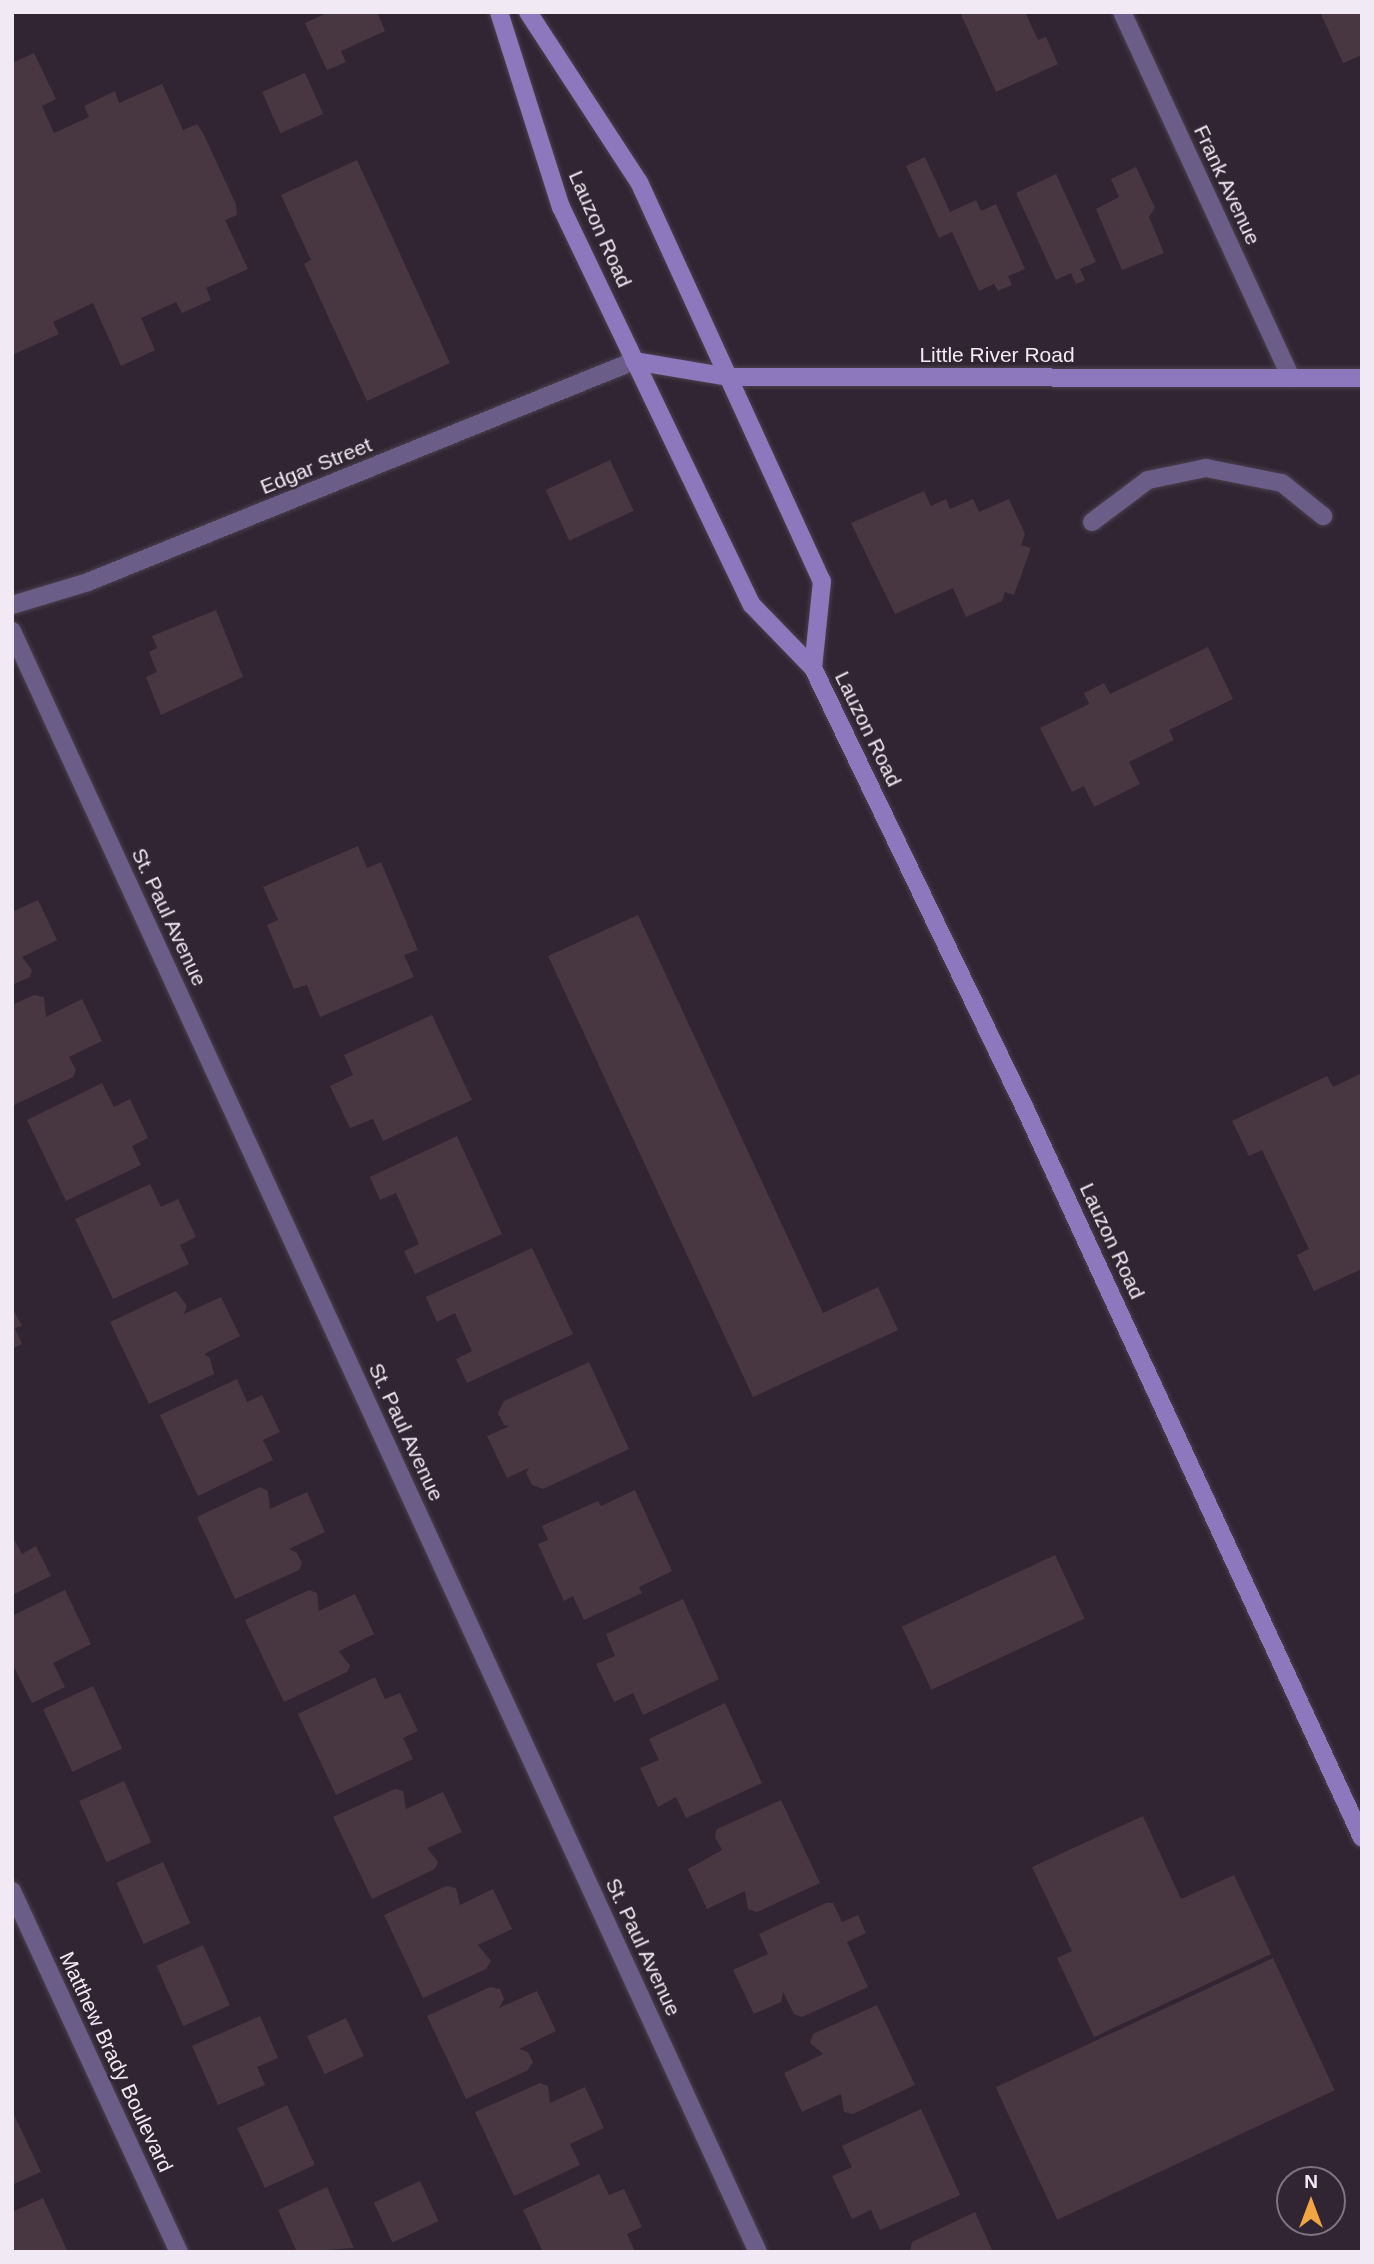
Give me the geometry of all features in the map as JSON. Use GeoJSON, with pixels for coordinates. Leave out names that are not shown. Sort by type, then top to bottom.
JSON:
{"type":"FeatureCollection","features":[{"type":"Feature","properties":{"kind":"main road","name":"Lauzon Road"},"geometry":{"type":"LineString","coordinates":[[499,12],[561,207],[752,605],[813,668],[1034,1127],[1362,1838]]}},
{"type":"Feature","properties":{"kind":"main road","name":"Lauzon Road"},"geometry":{"type":"LineString","coordinates":[[528,12],[639,182],[822,582],[813,668]]}},
{"type":"Feature","properties":{"kind":"main road","name":"Little River Road"},"geometry":{"type":"LineString","coordinates":[[634,361],[730,377],[1362,378]]}},
{"type":"Feature","properties":{"kind":"street","name":"Frank Avenue"},"geometry":{"type":"LineString","coordinates":[[1122,12],[1291,377]]}},
{"type":"Feature","properties":{"kind":"street","name":"Edgar Street"},"geometry":{"type":"LineString","coordinates":[[12,605],[88,582],[634,361]]}},
{"type":"Feature","properties":{"kind":"street"},"geometry":{"type":"LineString","coordinates":[[1092,522],[1148,480],[1206,468],[1282,484],[1323,516]]}},
{"type":"Feature","properties":{"kind":"street","name":"St. Paul Avenue"},"geometry":{"type":"LineString","coordinates":[[12,631],[758,2252]]}},
{"type":"Feature","properties":{"kind":"street","name":"Matthew Brady Boulevard"},"geometry":{"type":"LineString","coordinates":[[12,1891],[179,2252]]}},
{"type":"Feature","properties":{"kind":"building"},"geometry":{"type":"Polygon","coordinates":[[[329,12],[377,12],[385,31],[341,51],[346,62],[327,70],[305,23],[329,12]]]}},
{"type":"Feature","properties":{"kind":"building"},"geometry":{"type":"Polygon","coordinates":[[[960,12],[1025,12],[1038,40],[1046,37],[1058,64],[996,92],[960,12]]]}},
{"type":"Feature","properties":{"kind":"building"},"geometry":{"type":"Polygon","coordinates":[[[1320,12],[1362,12],[1362,55],[1343,63],[1320,12]]]}},
{"type":"Feature","properties":{"kind":"building"},"geometry":{"type":"Polygon","coordinates":[[[34,53],[56,99],[42,106],[54,133],[89,117],[84,106],[115,91],[119,103],[162,84],[183,130],[197,124],[203,133],[236,204],[237,215],[225,220],[248,269],[206,288],[211,300],[182,313],[176,302],[141,318],[155,350],[121,366],[93,303],[53,322],[59,334],[12,355],[12,63],[34,53]]]}},
{"type":"Feature","properties":{"kind":"building"},"geometry":{"type":"Polygon","coordinates":[[[305,73],[323,114],[280,133],[262,92],[305,73]]]}},
{"type":"Feature","properties":{"kind":"building"},"geometry":{"type":"Polygon","coordinates":[[[925,157],[950,212],[976,200],[981,211],[996,204],[1025,269],[1008,276],[1012,285],[998,291],[994,284],[979,291],[952,232],[939,238],[906,166],[925,157]]]}},
{"type":"Feature","properties":{"kind":"building"},"geometry":{"type":"Polygon","coordinates":[[[357,160],[450,363],[367,401],[304,264],[311,260],[281,195],[357,160]]]}},
{"type":"Feature","properties":{"kind":"building"},"geometry":{"type":"Polygon","coordinates":[[[1136,167],[1155,208],[1149,217],[1164,253],[1122,270],[1096,209],[1119,197],[1111,179],[1136,167]]]}},
{"type":"Feature","properties":{"kind":"building"},"geometry":{"type":"Polygon","coordinates":[[[1056,174],[1096,262],[1080,269],[1085,280],[1076,284],[1071,273],[1056,280],[1016,193],[1056,174]]]}},
{"type":"Feature","properties":{"kind":"building"},"geometry":{"type":"Polygon","coordinates":[[[610,460],[634,511],[569,541],[546,490],[610,460]]]}},
{"type":"Feature","properties":{"kind":"building"},"geometry":{"type":"Polygon","coordinates":[[[924,491],[931,506],[946,499],[950,509],[973,499],[979,512],[1009,499],[1025,534],[1021,545],[1031,548],[1014,595],[1005,592],[1002,601],[966,617],[953,588],[895,614],[851,523],[924,491]]]}},
{"type":"Feature","properties":{"kind":"building"},"geometry":{"type":"Polygon","coordinates":[[[216,610],[243,677],[161,715],[146,677],[157,672],[149,652],[157,648],[152,636],[216,610]]]}},
{"type":"Feature","properties":{"kind":"building"},"geometry":{"type":"Polygon","coordinates":[[[1208,647],[1233,699],[1169,730],[1174,740],[1129,762],[1140,784],[1094,807],[1084,786],[1072,792],[1040,728],[1089,704],[1084,693],[1104,683],[1110,694],[1208,647]]]}},
{"type":"Feature","properties":{"kind":"building"},"geometry":{"type":"Polygon","coordinates":[[[358,846],[367,868],[381,862],[418,950],[404,955],[414,977],[320,1017],[307,985],[294,989],[267,925],[278,920],[263,887],[358,846]]]}},
{"type":"Feature","properties":{"kind":"building"},"geometry":{"type":"Polygon","coordinates":[[[38,900],[57,940],[22,957],[32,970],[30,977],[12,985],[12,912],[38,900]]]}},
{"type":"Feature","properties":{"kind":"building"},"geometry":{"type":"Polygon","coordinates":[[[638,915],[823,1313],[878,1287],[898,1330],[753,1397],[548,956],[638,915]]]}},
{"type":"Feature","properties":{"kind":"building"},"geometry":{"type":"Polygon","coordinates":[[[34,995],[44,997],[46,1017],[82,999],[102,1041],[69,1057],[76,1070],[73,1077],[12,1106],[12,1005],[34,995]]]}},
{"type":"Feature","properties":{"kind":"building"},"geometry":{"type":"Polygon","coordinates":[[[432,1015],[472,1100],[383,1141],[373,1119],[350,1128],[330,1086],[353,1075],[344,1055],[432,1015]]]}},
{"type":"Feature","properties":{"kind":"building"},"geometry":{"type":"Polygon","coordinates":[[[1362,1073],[1362,1269],[1314,1291],[1297,1255],[1309,1249],[1262,1150],[1249,1156],[1232,1121],[1327,1076],[1333,1087],[1362,1073]]]}},
{"type":"Feature","properties":{"kind":"building"},"geometry":{"type":"Polygon","coordinates":[[[102,1083],[114,1107],[130,1099],[148,1138],[132,1146],[141,1165],[66,1201],[27,1120],[102,1083]]]}},
{"type":"Feature","properties":{"kind":"building"},"geometry":{"type":"Polygon","coordinates":[[[457,1136],[502,1234],[415,1274],[404,1251],[419,1244],[396,1193],[380,1200],[370,1177],[457,1136]]]}},
{"type":"Feature","properties":{"kind":"building"},"geometry":{"type":"Polygon","coordinates":[[[150,1184],[161,1207],[178,1199],[196,1237],[180,1245],[189,1264],[113,1299],[75,1219],[150,1184]]]}},
{"type":"Feature","properties":{"kind":"building"},"geometry":{"type":"Polygon","coordinates":[[[532,1248],[573,1334],[467,1383],[456,1359],[472,1351],[455,1313],[437,1322],[426,1297],[532,1248]]]}},
{"type":"Feature","properties":{"kind":"building"},"geometry":{"type":"Polygon","coordinates":[[[176,1291],[187,1306],[184,1314],[221,1297],[240,1336],[204,1354],[210,1358],[214,1374],[149,1404],[110,1322],[176,1291]]]}},
{"type":"Feature","properties":{"kind":"building"},"geometry":{"type":"Polygon","coordinates":[[[12,1307],[22,1326],[15,1328],[22,1344],[12,1349],[12,1307]]]}},
{"type":"Feature","properties":{"kind":"building"},"geometry":{"type":"Polygon","coordinates":[[[589,1362],[629,1449],[543,1489],[532,1485],[526,1473],[529,1468],[507,1478],[487,1436],[510,1426],[504,1425],[498,1413],[504,1401],[589,1362]]]}},
{"type":"Feature","properties":{"kind":"building"},"geometry":{"type":"Polygon","coordinates":[[[237,1379],[247,1402],[262,1395],[280,1432],[263,1440],[273,1460],[198,1496],[160,1415],[237,1379]]]}},
{"type":"Feature","properties":{"kind":"building"},"geometry":{"type":"Polygon","coordinates":[[[260,1487],[268,1491],[270,1509],[307,1492],[325,1532],[289,1549],[297,1553],[302,1563],[299,1570],[235,1599],[197,1517],[260,1487]]]}},
{"type":"Feature","properties":{"kind":"building"},"geometry":{"type":"Polygon","coordinates":[[[635,1490],[672,1571],[639,1587],[642,1593],[584,1620],[573,1596],[564,1601],[538,1544],[548,1540],[542,1526],[598,1501],[601,1506],[635,1490]]]}},
{"type":"Feature","properties":{"kind":"building"},"geometry":{"type":"Polygon","coordinates":[[[12,1535],[22,1554],[36,1546],[51,1576],[12,1595],[12,1535]]]}},
{"type":"Feature","properties":{"kind":"building"},"geometry":{"type":"Polygon","coordinates":[[[1055,1555],[1085,1618],[931,1690],[902,1626],[1055,1555]]]}},
{"type":"Feature","properties":{"kind":"building"},"geometry":{"type":"Polygon","coordinates":[[[65,1590],[91,1644],[53,1663],[65,1687],[32,1703],[12,1663],[12,1616],[65,1590]]]}},
{"type":"Feature","properties":{"kind":"building"},"geometry":{"type":"Polygon","coordinates":[[[309,1590],[317,1593],[319,1611],[355,1594],[374,1634],[339,1651],[350,1666],[347,1672],[284,1702],[245,1620],[309,1590]]]}},
{"type":"Feature","properties":{"kind":"building"},"geometry":{"type":"Polygon","coordinates":[[[683,1599],[719,1679],[643,1715],[633,1693],[614,1702],[596,1664],[615,1656],[606,1634],[683,1599]]]}},
{"type":"Feature","properties":{"kind":"building"},"geometry":{"type":"Polygon","coordinates":[[[375,1677],[385,1699],[400,1693],[418,1731],[403,1738],[413,1759],[336,1795],[298,1714],[375,1677]]]}},
{"type":"Feature","properties":{"kind":"building"},"geometry":{"type":"Polygon","coordinates":[[[93,1686],[122,1749],[72,1772],[43,1709],[93,1686]]]}},
{"type":"Feature","properties":{"kind":"building"},"geometry":{"type":"Polygon","coordinates":[[[725,1703],[762,1783],[686,1818],[676,1797],[658,1807],[640,1768],[659,1760],[649,1739],[725,1703]]]}},
{"type":"Feature","properties":{"kind":"building"},"geometry":{"type":"Polygon","coordinates":[[[124,1781],[151,1842],[106,1862],[79,1801],[124,1781]]]}},
{"type":"Feature","properties":{"kind":"building"},"geometry":{"type":"Polygon","coordinates":[[[395,1789],[403,1791],[406,1809],[443,1792],[462,1832],[427,1848],[438,1862],[435,1869],[372,1899],[333,1817],[395,1789]]]}},
{"type":"Feature","properties":{"kind":"building"},"geometry":{"type":"Polygon","coordinates":[[[781,1800],[820,1883],[757,1912],[748,1909],[745,1891],[707,1909],[688,1869],[722,1850],[715,1837],[717,1829],[781,1800]]]}},
{"type":"Feature","properties":{"kind":"building"},"geometry":{"type":"Polygon","coordinates":[[[1143,1816],[1181,1899],[1234,1875],[1271,1954],[1094,2037],[1057,1958],[1072,1951],[1032,1867],[1143,1816]]]}},
{"type":"Feature","properties":{"kind":"building"},"geometry":{"type":"Polygon","coordinates":[[[163,1862],[190,1923],[144,1944],[116,1883],[163,1862]]]}},
{"type":"Feature","properties":{"kind":"building"},"geometry":{"type":"Polygon","coordinates":[[[446,1886],[456,1888],[460,1905],[493,1889],[512,1929],[478,1945],[491,1961],[486,1969],[423,1998],[384,1915],[446,1886]]]}},
{"type":"Feature","properties":{"kind":"building"},"geometry":{"type":"Polygon","coordinates":[[[826,1903],[833,1903],[842,1922],[858,1915],[866,1933],[847,1942],[868,1987],[802,2017],[794,2014],[783,1992],[781,2002],[754,2014],[733,1970],[768,1954],[759,1934],[826,1903]]]}},
{"type":"Feature","properties":{"kind":"building"},"geometry":{"type":"Polygon","coordinates":[[[203,1945],[230,2005],[183,2026],[156,1966],[203,1945]]]}},
{"type":"Feature","properties":{"kind":"building"},"geometry":{"type":"Polygon","coordinates":[[[1273,1958],[1335,2090],[1057,2220],[996,2087],[1273,1958]]]}},
{"type":"Feature","properties":{"kind":"building"},"geometry":{"type":"Polygon","coordinates":[[[490,1987],[500,1989],[504,1999],[499,2008],[537,1991],[556,2031],[519,2049],[528,2052],[533,2062],[528,2070],[466,2099],[427,2016],[490,1987]]]}},
{"type":"Feature","properties":{"kind":"building"},"geometry":{"type":"Polygon","coordinates":[[[877,2005],[915,2085],[853,2114],[844,2112],[841,2094],[802,2112],[784,2073],[823,2054],[810,2043],[813,2034],[877,2005]]]}},
{"type":"Feature","properties":{"kind":"building"},"geometry":{"type":"Polygon","coordinates":[[[260,2016],[278,2058],[257,2067],[265,2085],[218,2105],[192,2046],[260,2016]]]}},
{"type":"Feature","properties":{"kind":"building"},"geometry":{"type":"Polygon","coordinates":[[[346,2018],[364,2056],[325,2074],[307,2036],[346,2018]]]}},
{"type":"Feature","properties":{"kind":"building"},"geometry":{"type":"Polygon","coordinates":[[[540,2083],[548,2086],[550,2103],[585,2087],[604,2128],[570,2144],[580,2165],[514,2196],[475,2112],[540,2083]]]}},
{"type":"Feature","properties":{"kind":"building"},"geometry":{"type":"Polygon","coordinates":[[[287,2105],[315,2165],[265,2188],[237,2128],[287,2105]]]}},
{"type":"Feature","properties":{"kind":"building"},"geometry":{"type":"Polygon","coordinates":[[[921,2109],[960,2195],[880,2230],[871,2210],[852,2219],[832,2176],[852,2167],[842,2146],[921,2109]]]}},
{"type":"Feature","properties":{"kind":"building"},"geometry":{"type":"Polygon","coordinates":[[[12,2110],[41,2172],[12,2185],[12,2110]]]}},
{"type":"Feature","properties":{"kind":"building"},"geometry":{"type":"Polygon","coordinates":[[[599,2174],[609,2195],[624,2189],[642,2227],[627,2234],[635,2252],[543,2252],[523,2210],[599,2174]]]}},
{"type":"Feature","properties":{"kind":"building"},"geometry":{"type":"Polygon","coordinates":[[[420,2181],[439,2221],[392,2242],[374,2203],[420,2181]]]}},
{"type":"Feature","properties":{"kind":"building"},"geometry":{"type":"Polygon","coordinates":[[[327,2187],[354,2248],[297,2252],[278,2210],[327,2187]]]}},
{"type":"Feature","properties":{"kind":"building"},"geometry":{"type":"Polygon","coordinates":[[[43,2198],[68,2252],[12,2252],[12,2212],[43,2198]]]}},
{"type":"Feature","properties":{"kind":"building"},"geometry":{"type":"Polygon","coordinates":[[[975,2212],[993,2252],[910,2252],[912,2242],[975,2212]]]}}]}
